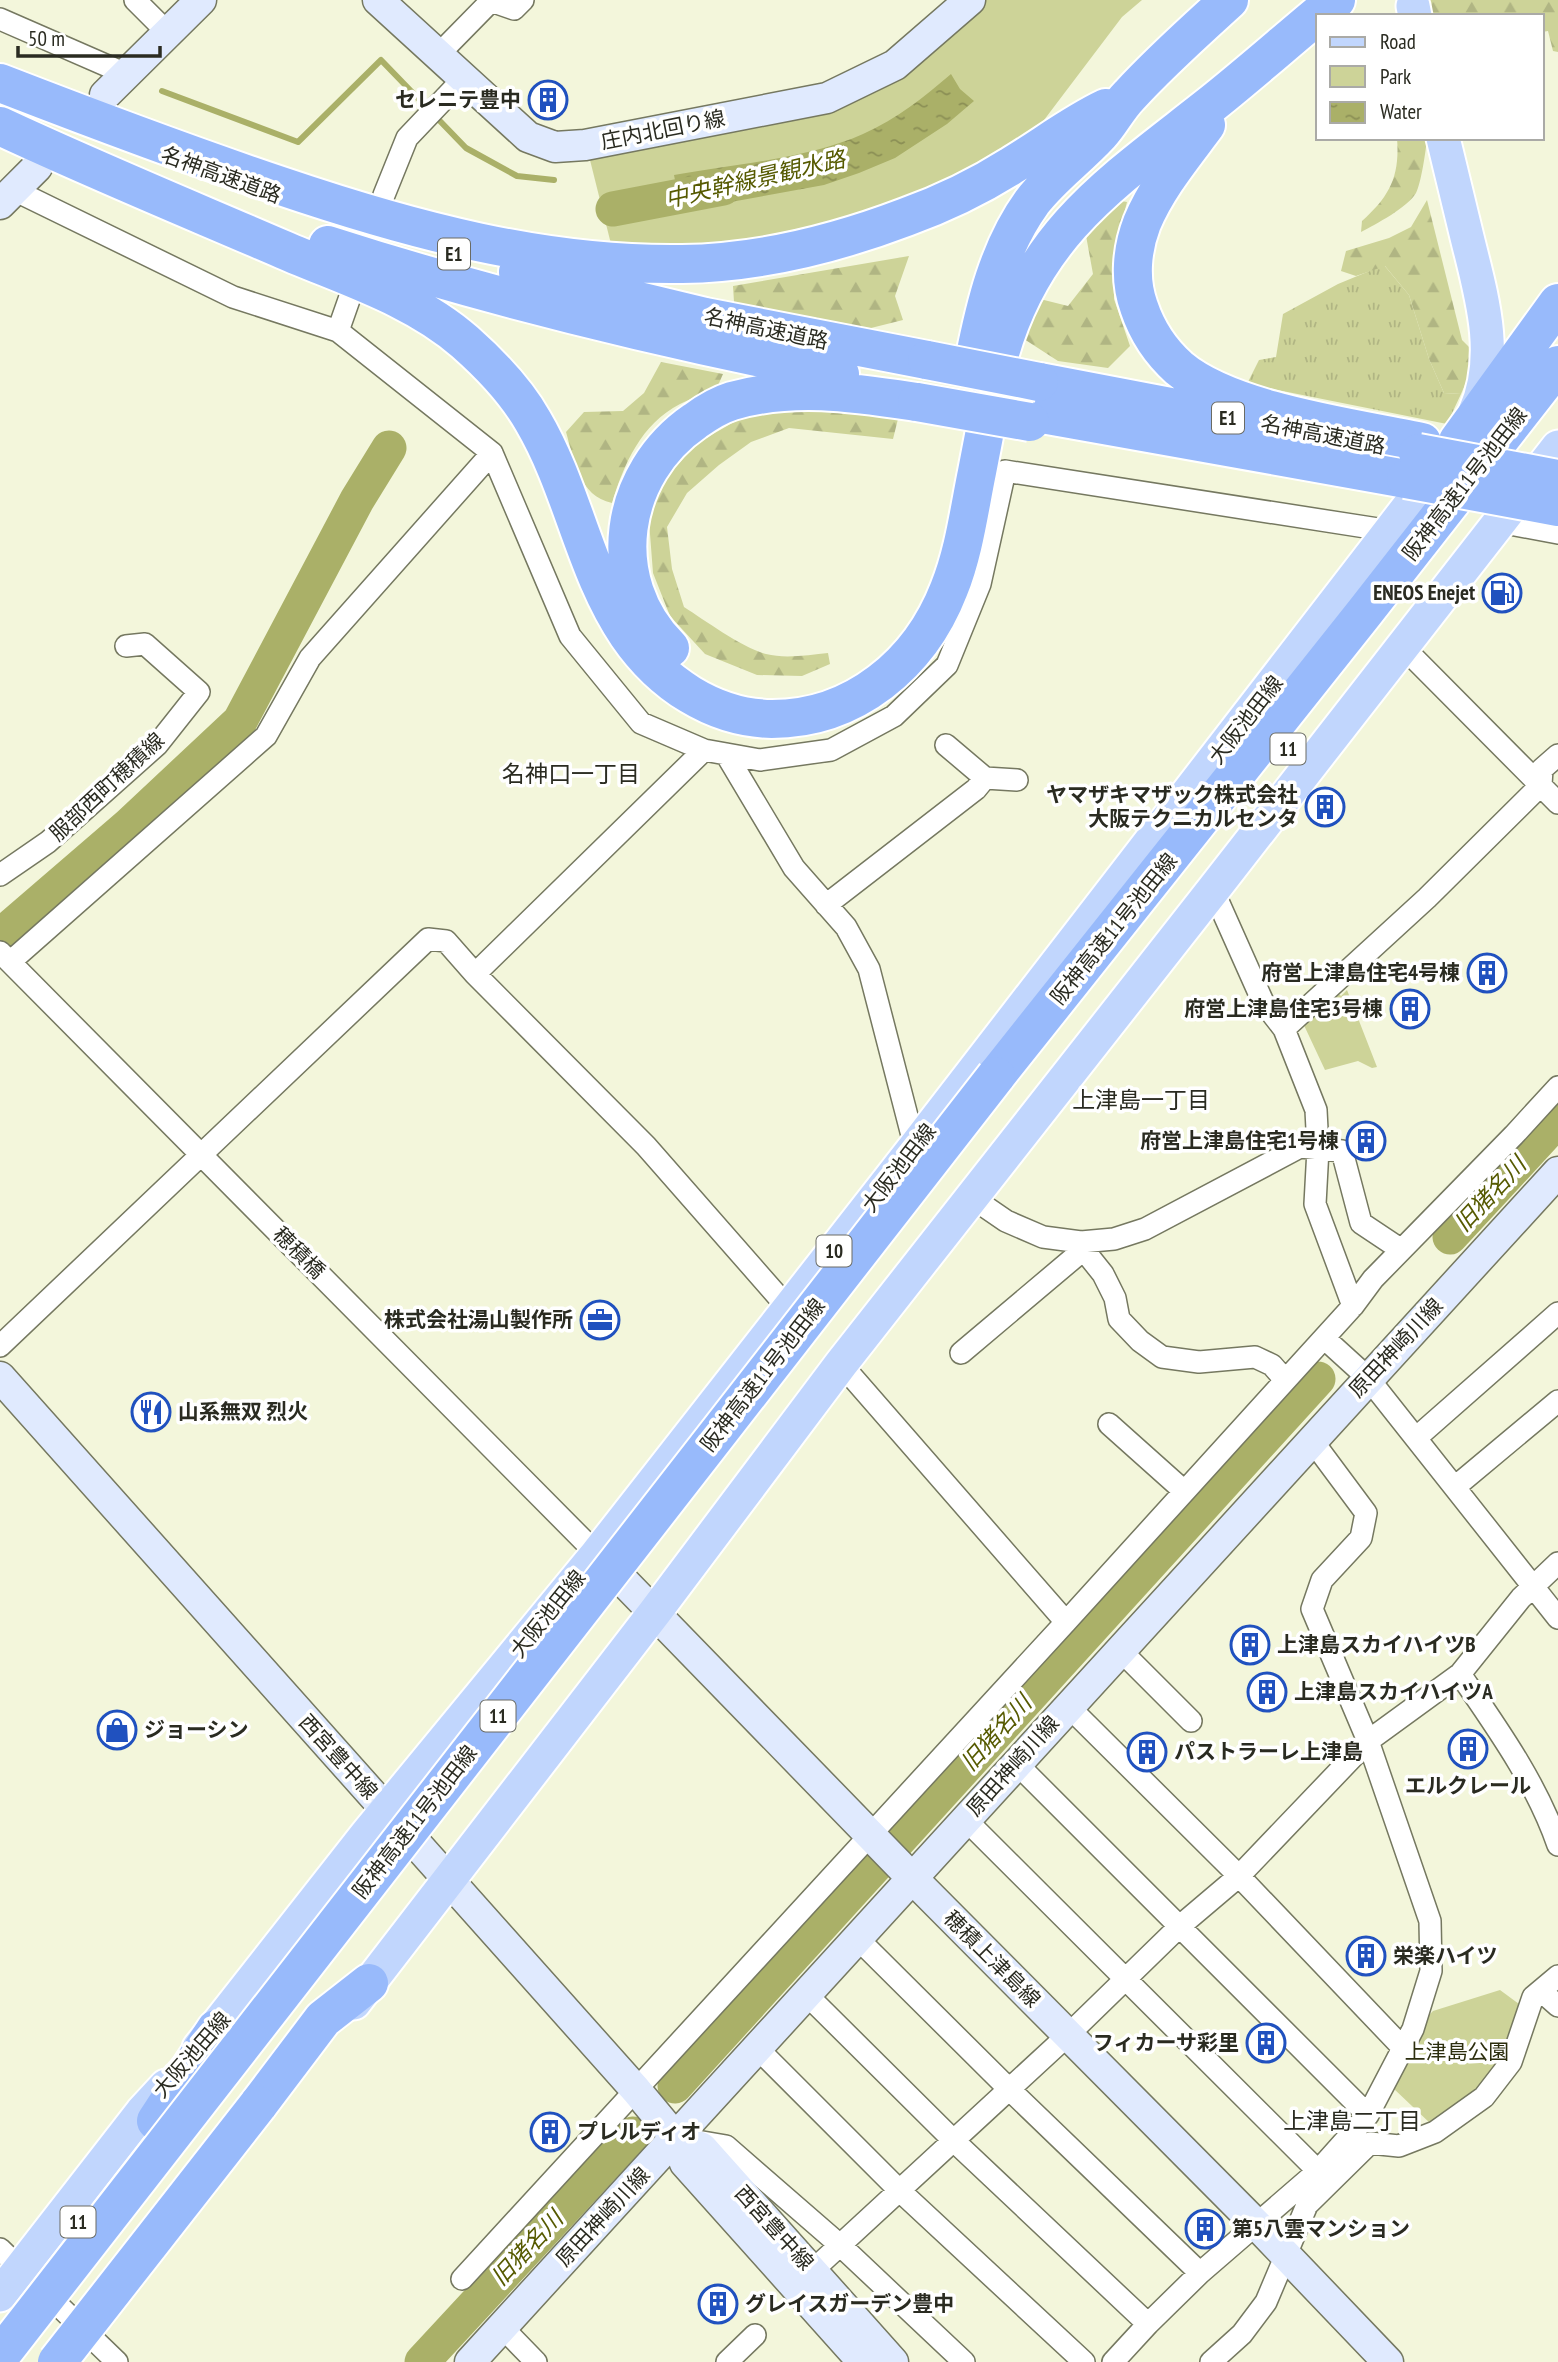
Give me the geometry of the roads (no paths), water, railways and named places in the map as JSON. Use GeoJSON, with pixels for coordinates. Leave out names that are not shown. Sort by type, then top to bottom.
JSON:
{"type":"FeatureCollection","features":[{"type":"Feature","properties":{"kind":"highway"},"geometry":{"type":"LineString","coordinates":[[922,384],[759,394],[728,402],[704,414],[663,447],[649,467],[631,512],[628,559],[641,606],[666,644],[682,660],[718,681],[759,693],[782,693],[827,685],[849,675],[888,644],[915,604],[934,555],[982,324],[1007,247],[1032,202],[1050,181],[1101,133],[1127,98],[1188,36],[1229,0]]}},
{"type":"Feature","properties":{"kind":"highway"},"geometry":{"type":"LineString","coordinates":[[1319,14],[1336,0]]}},
{"type":"Feature","properties":{"kind":"highway"},"geometry":{"type":"LineString","coordinates":[[0,126],[378,290],[437,321],[461,339],[501,377],[534,422],[560,478],[597,577],[612,609],[645,658],[674,684],[709,705],[733,714],[761,719],[787,719],[827,710],[865,694],[908,659],[924,638],[949,589],[958,561],[1000,353],[1016,305],[1027,283],[1058,237],[1099,195],[1316,17]]}},
{"type":"Feature","properties":{"kind":"highway"},"geometry":{"type":"LineString","coordinates":[[0,83],[237,171],[334,204],[424,229],[506,248],[601,262],[684,264],[798,250],[905,218],[973,188],[1080,121],[1127,98]]}},
{"type":"Feature","properties":{"kind":"highway","name":"名神高速道路"},"geometry":{"type":"LineString","coordinates":[[0,83],[79,119],[220,176],[415,243],[600,293],[812,339],[922,384]]}},
{"type":"Feature","properties":{"kind":"highway"},"geometry":{"type":"LineString","coordinates":[[1236,84],[1167,180],[1143,222],[1136,241],[1133,261],[1137,301],[1143,321],[1153,338],[1180,368],[1216,390],[1277,410],[1426,454],[1558,468]]}},
{"type":"Feature","properties":{"kind":"highway","name":"名神高速道路"},"geometry":{"type":"LineString","coordinates":[[0,116],[224,208],[408,270],[590,320],[702,346],[1033,405],[1243,450],[1426,454],[1558,508]]}},
{"type":"Feature","properties":{"kind":"highway"},"geometry":{"type":"LineString","coordinates":[[1426,454],[1546,342],[1558,289]]}},
{"type":"Feature","properties":{"kind":"highway"},"geometry":{"type":"LineString","coordinates":[[1505,433],[1546,342],[1558,303]]}},
{"type":"Feature","properties":{"kind":"highway","name":"阪神高速11号池田線"},"geometry":{"type":"LineString","coordinates":[[27,2362],[461,1802],[1006,1084],[1558,365]]}},
{"type":"Feature","properties":{"kind":"highway","name":"名神高速道路"},"geometry":{"type":"LineString","coordinates":[[1033,405],[1426,454],[1558,479]]}},
{"type":"Feature","properties":{"kind":"highway","name":"阪神高速11号池田線"},"geometry":{"type":"LineString","coordinates":[[0,2356],[1006,1084],[1558,405]]}},
{"type":"Feature","properties":{"kind":"highway"},"geometry":{"type":"LineString","coordinates":[[57,2362],[323,2018],[369,1983]]}},
{"type":"Feature","properties":{"kind":"highway","name":"11"},"geometry":{"type":"LineString","coordinates":[[0,2322],[156,2121],[216,2029]]}},
{"type":"Feature","properties":{"kind":"main road","name":"大阪池田線"},"geometry":{"type":"LineString","coordinates":[[0,2295],[10,2259],[216,2029],[387,1812],[597,1554],[789,1309],[1391,531],[1426,454],[1480,400],[1487,362],[1482,296],[1443,140]]}},
{"type":"Feature","properties":{"kind":"main road"},"geometry":{"type":"LineString","coordinates":[[96,2355],[369,1983],[655,1612],[841,1364],[1558,447]]}},
{"type":"Feature","properties":{"kind":"street"},"geometry":{"type":"LineString","coordinates":[[135,0],[168,33]]}},
{"type":"Feature","properties":{"kind":"street"},"geometry":{"type":"LineString","coordinates":[[105,95],[201,0]]}},
{"type":"Feature","properties":{"kind":"street","name":"庄内北回り線"},"geometry":{"type":"LineString","coordinates":[[378,0],[528,136],[555,147],[585,145],[827,98],[895,65],[970,0]]}},
{"type":"Feature","properties":{"kind":"street"},"geometry":{"type":"LineString","coordinates":[[438,55],[490,1],[514,9],[523,0]]}},
{"type":"Feature","properties":{"kind":"street"},"geometry":{"type":"LineString","coordinates":[[0,19],[126,74]]}},
{"type":"Feature","properties":{"kind":"street"},"geometry":{"type":"LineString","coordinates":[[384,195],[407,138],[464,78]]}},
{"type":"Feature","properties":{"kind":"street"},"geometry":{"type":"LineString","coordinates":[[37,167],[7,197],[233,296],[338,331],[492,453],[570,636],[641,723],[704,750],[760,760],[831,750],[894,716],[947,664],[980,584],[1004,471],[1391,531]]}},
{"type":"Feature","properties":{"kind":"street"},"geometry":{"type":"LineString","coordinates":[[338,331],[351,294]]}},
{"type":"Feature","properties":{"kind":"street"},"geometry":{"type":"LineString","coordinates":[[4,956],[266,736],[310,658],[492,453]]}},
{"type":"Feature","properties":{"kind":"street"},"geometry":{"type":"LineString","coordinates":[[1499,522],[1558,533]]}},
{"type":"Feature","properties":{"kind":"street","name":"服部西町穂積線"},"geometry":{"type":"LineString","coordinates":[[0,875],[48,842],[157,745],[199,692],[145,644],[126,646]]}},
{"type":"Feature","properties":{"kind":"street"},"geometry":{"type":"LineString","coordinates":[[1402,646],[1558,803]]}},
{"type":"Feature","properties":{"kind":"street"},"geometry":{"type":"LineString","coordinates":[[946,745],[985,778],[1017,780]]}},
{"type":"Feature","properties":{"kind":"street"},"geometry":{"type":"LineString","coordinates":[[475,974],[704,750]]}},
{"type":"Feature","properties":{"kind":"street"},"geometry":{"type":"LineString","coordinates":[[726,754],[794,868],[846,928],[869,969],[915,1147]]}},
{"type":"Feature","properties":{"kind":"street"},"geometry":{"type":"LineString","coordinates":[[1284,1029],[1427,898],[1541,785],[1542,769],[1558,755]]}},
{"type":"Feature","properties":{"kind":"street"},"geometry":{"type":"LineString","coordinates":[[826,905],[976,789],[985,778]]}},
{"type":"Feature","properties":{"kind":"street"},"geometry":{"type":"LineString","coordinates":[[1213,890],[1263,1002],[1284,1029],[1315,1110],[1318,1149],[1315,1204],[1353,1306]]}},
{"type":"Feature","properties":{"kind":"street"},"geometry":{"type":"LineString","coordinates":[[0,1346],[428,939],[446,942],[646,1146],[789,1309]]}},
{"type":"Feature","properties":{"kind":"street","name":"穂積橋"},"geometry":{"type":"LineString","coordinates":[[4,956],[597,1554]]}},
{"type":"Feature","properties":{"kind":"street"},"geometry":{"type":"LineString","coordinates":[[462,2279],[636,2090],[874,1839],[1066,1622],[1353,1306],[1400,1249],[1558,1087]]}},
{"type":"Feature","properties":{"kind":"street"},"geometry":{"type":"LineString","coordinates":[[971,1197],[1006,1221],[1042,1237],[1080,1242],[1114,1239],[1145,1229],[1300,1147],[1342,1151],[1361,1223],[1400,1249]]}},
{"type":"Feature","properties":{"kind":"street","name":"原田神崎川線"},"geometry":{"type":"LineString","coordinates":[[470,2362],[857,1938],[906,1872],[965,1819],[1558,1172]]}},
{"type":"Feature","properties":{"kind":"street"},"geometry":{"type":"LineString","coordinates":[[961,1353],[1076,1256],[1080,1242]]}},
{"type":"Feature","properties":{"kind":"street"},"geometry":{"type":"LineString","coordinates":[[1080,1242],[1103,1274],[1115,1298],[1119,1319],[1140,1341],[1162,1357],[1199,1363],[1255,1357],[1272,1365],[1285,1380]]}},
{"type":"Feature","properties":{"kind":"street"},"geometry":{"type":"LineString","coordinates":[[1416,1438],[1558,1313]]}},
{"type":"Feature","properties":{"kind":"street"},"geometry":{"type":"LineString","coordinates":[[1324,1338],[1368,1378],[1558,1618]]}},
{"type":"Feature","properties":{"kind":"street"},"geometry":{"type":"LineString","coordinates":[[841,1364],[1066,1622]]}},
{"type":"Feature","properties":{"kind":"street","name":"西宮豊中線"},"geometry":{"type":"LineString","coordinates":[[0,1377],[636,2090],[675,2137],[685,2163],[863,2362]]}},
{"type":"Feature","properties":{"kind":"street"},"geometry":{"type":"LineString","coordinates":[[1455,1487],[1558,1401]]}},
{"type":"Feature","properties":{"kind":"street"},"geometry":{"type":"LineString","coordinates":[[1109,1424],[1184,1491]]}},
{"type":"Feature","properties":{"kind":"street"},"geometry":{"type":"LineString","coordinates":[[1113,2362],[1200,2273],[1318,2171],[1368,2115],[1413,2029],[1431,1970],[1430,1921],[1368,1741],[1312,1609],[1322,1580],[1361,1538],[1366,1513],[1311,1439]]}},
{"type":"Feature","properties":{"kind":"street","name":"穂積上津島線"},"geometry":{"type":"LineString","coordinates":[[597,1554],[906,1872],[1256,2224],[1388,2362]]}},
{"type":"Feature","properties":{"kind":"street"},"geometry":{"type":"LineString","coordinates":[[812,2271],[1068,2035],[1123,1978],[1239,1877],[1368,1741],[1460,1674],[1521,1598],[1558,1563]]}},
{"type":"Feature","properties":{"kind":"street"},"geometry":{"type":"LineString","coordinates":[[1120,1650],[1191,1721]]}},
{"type":"Feature","properties":{"kind":"street"},"geometry":{"type":"LineString","coordinates":[[1460,1674],[1514,1753],[1551,1825],[1558,1845]]}},
{"type":"Feature","properties":{"kind":"street"},"geometry":{"type":"LineString","coordinates":[[1068,1706],[1239,1877],[1403,2049]]}},
{"type":"Feature","properties":{"kind":"street"},"geometry":{"type":"LineString","coordinates":[[1016,1763],[1368,2115]]}},
{"type":"Feature","properties":{"kind":"street"},"geometry":{"type":"LineString","coordinates":[[965,1819],[1318,2171]]}},
{"type":"Feature","properties":{"kind":"street"},"geometry":{"type":"LineString","coordinates":[[857,1938],[1200,2273]]}},
{"type":"Feature","properties":{"kind":"street"},"geometry":{"type":"LineString","coordinates":[[1211,2362],[1241,2334],[1266,2302],[1307,2205],[1370,2143],[1399,2146],[1435,2132],[1484,2097],[1511,2062],[1533,1997],[1558,1976]]}},
{"type":"Feature","properties":{"kind":"street"},"geometry":{"type":"LineString","coordinates":[[1541,1991],[1558,2006]]}},
{"type":"Feature","properties":{"kind":"street"},"geometry":{"type":"LineString","coordinates":[[806,1994],[954,2141],[1148,2324]]}},
{"type":"Feature","properties":{"kind":"street"},"geometry":{"type":"LineString","coordinates":[[758,2049],[900,2191],[1084,2362]]}},
{"type":"Feature","properties":{"kind":"street"},"geometry":{"type":"LineString","coordinates":[[675,2137],[726,2146],[841,2246],[964,2362]]}},
{"type":"Feature","properties":{"kind":"street","name":"西宮豊中線"},"geometry":{"type":"LineString","coordinates":[[675,2137],[702,2148],[893,2362]]}},
{"type":"Feature","properties":{"kind":"street"},"geometry":{"type":"LineString","coordinates":[[10,2259],[96,2355]]}},
{"type":"Feature","properties":{"kind":"street"},"geometry":{"type":"LineString","coordinates":[[820,2314],[840,2362]]}},
{"type":"Feature","properties":{"kind":"street"},"geometry":{"type":"LineString","coordinates":[[502,2327],[536,2362]]}},
{"type":"Feature","properties":{"kind":"street"},"geometry":{"type":"LineString","coordinates":[[727,2362],[755,2335]]}},
{"type":"Feature","properties":{"kind":"water"},"geometry":{"type":"Polygon","coordinates":[[[951,74],[960,89],[974,101],[947,124],[895,158],[824,185],[681,211],[674,175],[770,160],[842,142],[899,114],[951,74]]]}},
{"type":"Feature","properties":{"kind":"waterway"},"geometry":{"type":"LineString","coordinates":[[162,91],[298,142],[381,60],[466,148],[517,176],[554,180]]}},
{"type":"Feature","properties":{"kind":"waterway","name":"中央幹線景観水路"},"geometry":{"type":"LineString","coordinates":[[613,209],[723,188]]}},
{"type":"Feature","properties":{"kind":"waterway"},"geometry":{"type":"LineString","coordinates":[[0,936],[129,825],[240,721],[357,500],[389,448]]}},
{"type":"Feature","properties":{"kind":"waterway","name":"旧猪名川"},"geometry":{"type":"LineString","coordinates":[[1450,1237],[1558,1120]]}},
{"type":"Feature","properties":{"kind":"waterway","name":"旧猪名川"},"geometry":{"type":"LineString","coordinates":[[675,2086],[1318,1379]]}},
{"type":"Feature","properties":{"kind":"waterway","name":"旧猪名川"},"geometry":{"type":"LineString","coordinates":[[422,2362],[633,2134]]}},
{"type":"Feature","properties":{"kind":"place","name":"セレニテ豊中"},"geometry":{"type":"Point","coordinates":[548,100]}},
{"type":"Feature","properties":{"kind":"place","name":"ENEOS Enejet"},"geometry":{"type":"Point","coordinates":[1502,593]}},
{"type":"Feature","properties":{"kind":"place","name":"ヤマザキマザック株式会社 大阪テクニカルセンタ"},"geometry":{"type":"Point","coordinates":[1325,807]}},
{"type":"Feature","properties":{"kind":"place","name":"府営上津島住宅4号棟"},"geometry":{"type":"Point","coordinates":[1487,973]}},
{"type":"Feature","properties":{"kind":"place","name":"府営上津島住宅3号棟"},"geometry":{"type":"Point","coordinates":[1410,1009]}},
{"type":"Feature","properties":{"kind":"place","name":"府営上津島住宅1号棟"},"geometry":{"type":"Point","coordinates":[1366,1141]}},
{"type":"Feature","properties":{"kind":"place","name":"株式会社湯山製作所"},"geometry":{"type":"Point","coordinates":[600,1320]}},
{"type":"Feature","properties":{"kind":"place","name":"山系無双 烈火"},"geometry":{"type":"Point","coordinates":[151,1412]}},
{"type":"Feature","properties":{"kind":"place","name":"上津島スカイハイツB"},"geometry":{"type":"Point","coordinates":[1250,1645]}},
{"type":"Feature","properties":{"kind":"place","name":"上津島スカイハイツA"},"geometry":{"type":"Point","coordinates":[1267,1692]}},
{"type":"Feature","properties":{"kind":"place","name":"ジョーシン"},"geometry":{"type":"Point","coordinates":[117,1730]}},
{"type":"Feature","properties":{"kind":"place","name":"エルクレール"},"geometry":{"type":"Point","coordinates":[1468,1749]}},
{"type":"Feature","properties":{"kind":"place","name":"パストラーレ上津島"},"geometry":{"type":"Point","coordinates":[1147,1752]}},
{"type":"Feature","properties":{"kind":"place","name":"栄楽ハイツ"},"geometry":{"type":"Point","coordinates":[1366,1956]}},
{"type":"Feature","properties":{"kind":"place","name":"フィカーサ彩里"},"geometry":{"type":"Point","coordinates":[1266,2043]}},
{"type":"Feature","properties":{"kind":"place","name":"プレルディオ"},"geometry":{"type":"Point","coordinates":[550,2132]}},
{"type":"Feature","properties":{"kind":"place","name":"第5八雲マンション"},"geometry":{"type":"Point","coordinates":[1205,2229]}},
{"type":"Feature","properties":{"kind":"place","name":"グレイスガーデン豊中"},"geometry":{"type":"Point","coordinates":[718,2304]}},
{"type":"Feature","properties":{"kind":"district","name":"名神口一丁目"},"geometry":{"type":"Point","coordinates":[571,774]}},
{"type":"Feature","properties":{"kind":"district","name":"上津島一丁目"},"geometry":{"type":"Point","coordinates":[1141,1100]}},
{"type":"Feature","properties":{"kind":"district","name":"上津島二丁目"},"geometry":{"type":"Point","coordinates":[1352,2121]}},
{"type":"Feature","properties":{"kind":"park label","name":"上津島公園"},"geometry":{"type":"Point","coordinates":[1457,2052]}}]}
